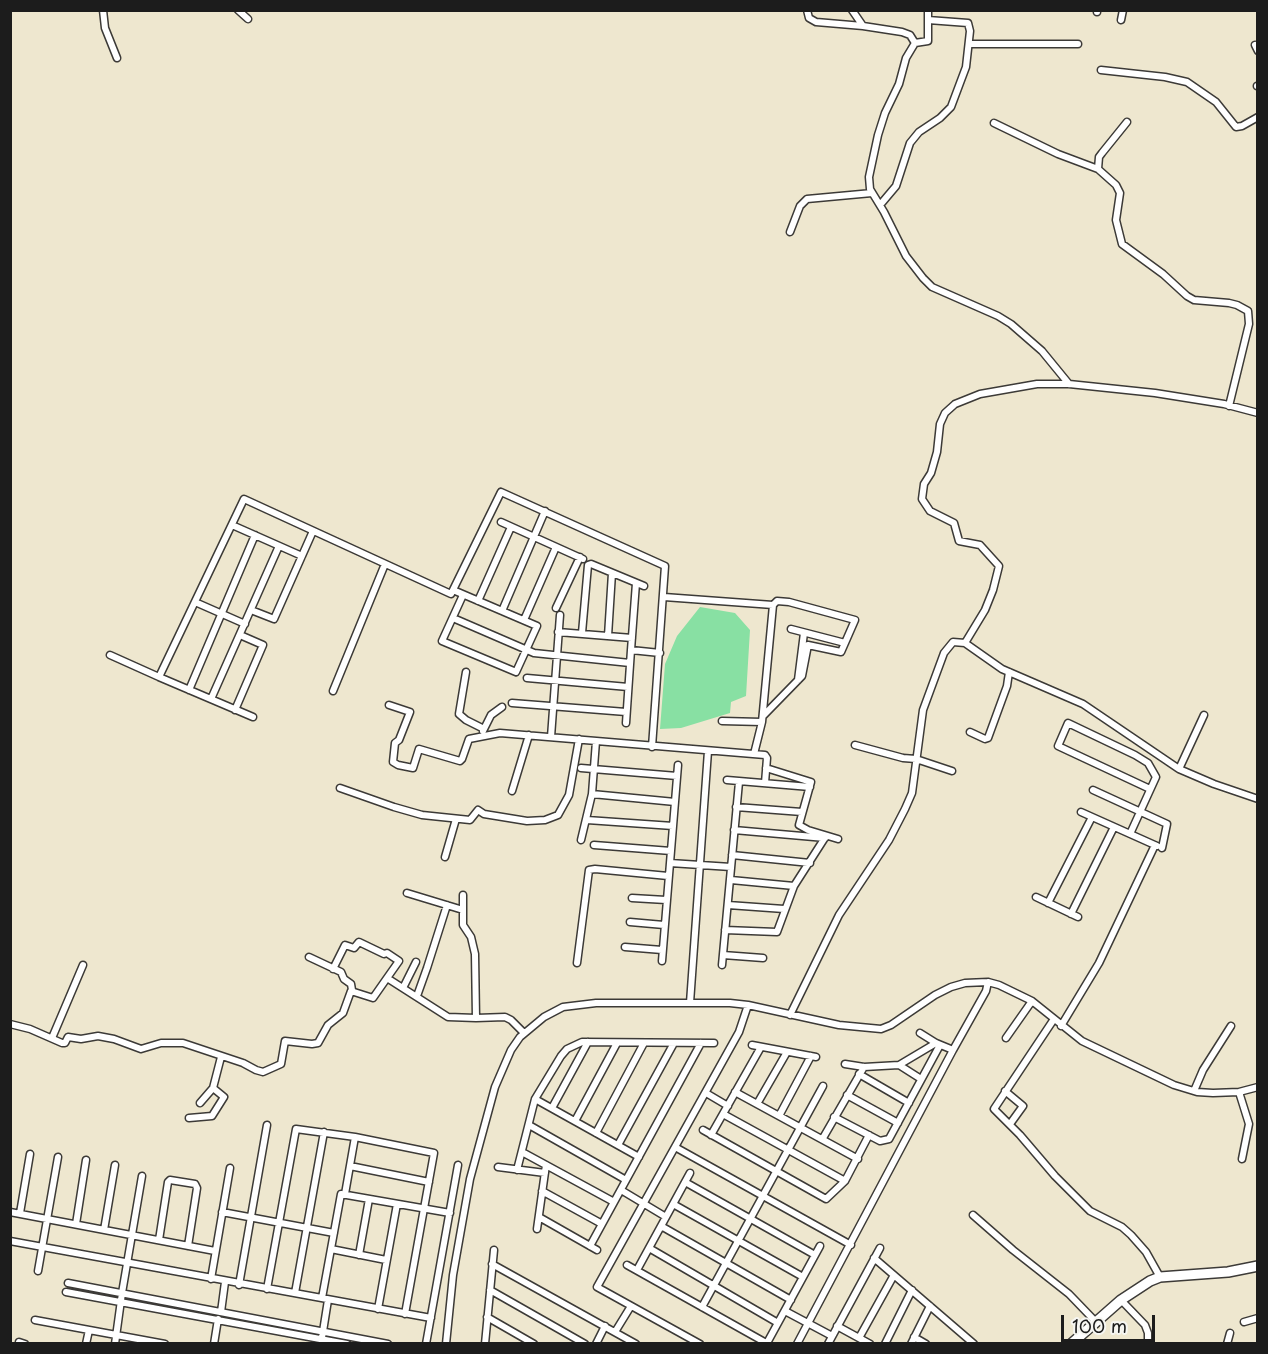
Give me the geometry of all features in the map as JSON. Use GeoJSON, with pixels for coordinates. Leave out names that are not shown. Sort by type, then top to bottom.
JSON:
{"type":"FeatureCollection","features":[{"type":"Feature","properties":{"kind":"main road"},"geometry":{"type":"LineString","coordinates":[[1071,1344],[1121,1300],[1150,1281],[1160,1277],[1228,1272],[1257,1266]]}},
{"type":"Feature","properties":{"kind":"street"},"geometry":{"type":"LineString","coordinates":[[103,10],[105,28],[117,58]]}},
{"type":"Feature","properties":{"kind":"street"},"geometry":{"type":"LineString","coordinates":[[238,10],[248,19]]}},
{"type":"Feature","properties":{"kind":"street"},"geometry":{"type":"LineString","coordinates":[[807,10],[807,16],[816,22],[902,32],[910,36],[915,43]]}},
{"type":"Feature","properties":{"kind":"street"},"geometry":{"type":"LineString","coordinates":[[852,10],[863,26]]}},
{"type":"Feature","properties":{"kind":"street"},"geometry":{"type":"LineString","coordinates":[[915,43],[928,41],[928,10]]}},
{"type":"Feature","properties":{"kind":"street"},"geometry":{"type":"LineString","coordinates":[[1121,20],[1124,10]]}},
{"type":"Feature","properties":{"kind":"street"},"geometry":{"type":"LineString","coordinates":[[880,205],[896,186],[910,143],[919,132],[940,118],[951,106],[966,67],[970,28],[968,23],[928,20]]}},
{"type":"Feature","properties":{"kind":"street"},"geometry":{"type":"LineString","coordinates":[[915,43],[906,58],[899,84],[890,99],[878,135],[869,177],[872,193],[906,256],[932,287],[1011,324],[1042,351],[1069,384]]}},
{"type":"Feature","properties":{"kind":"street"},"geometry":{"type":"LineString","coordinates":[[969,44],[1078,44]]}},
{"type":"Feature","properties":{"kind":"street"},"geometry":{"type":"LineString","coordinates":[[1101,70],[1165,77],[1187,82],[1216,102],[1236,127],[1257,117]]}},
{"type":"Feature","properties":{"kind":"street"},"geometry":{"type":"LineString","coordinates":[[1098,169],[1102,153],[1127,122]]}},
{"type":"Feature","properties":{"kind":"street"},"geometry":{"type":"LineString","coordinates":[[994,123],[1058,154],[1098,169],[1116,185],[1120,193],[1116,220],[1122,244],[1194,300],[1229,303],[1248,311],[1249,324],[1229,406]]}},
{"type":"Feature","properties":{"kind":"street"},"geometry":{"type":"LineString","coordinates":[[790,232],[800,206],[807,199],[872,193]]}},
{"type":"Feature","properties":{"kind":"street"},"geometry":{"type":"LineString","coordinates":[[965,643],[985,610],[999,566],[980,545],[959,541],[954,523],[930,511],[922,499],[924,484],[931,473],[937,452],[940,424],[945,413],[955,404],[980,394],[1037,384],[1069,384],[1155,393],[1257,413]]}},
{"type":"Feature","properties":{"kind":"street"},"geometry":{"type":"LineString","coordinates":[[159,677],[244,499],[451,594],[501,492],[664,565],[666,569],[652,747]]}},
{"type":"Feature","properties":{"kind":"street"},"geometry":{"type":"LineString","coordinates":[[502,611],[545,511]]}},
{"type":"Feature","properties":{"kind":"street"},"geometry":{"type":"LineString","coordinates":[[501,522],[581,558],[556,608]]}},
{"type":"Feature","properties":{"kind":"street"},"geometry":{"type":"LineString","coordinates":[[232,525],[302,556]]}},
{"type":"Feature","properties":{"kind":"street"},"geometry":{"type":"LineString","coordinates":[[478,601],[512,527]]}},
{"type":"Feature","properties":{"kind":"street"},"geometry":{"type":"LineString","coordinates":[[251,610],[274,620],[313,531]]}},
{"type":"Feature","properties":{"kind":"street"},"geometry":{"type":"LineString","coordinates":[[189,690],[255,535]]}},
{"type":"Feature","properties":{"kind":"street"},"geometry":{"type":"LineString","coordinates":[[211,699],[279,546]]}},
{"type":"Feature","properties":{"kind":"street"},"geometry":{"type":"LineString","coordinates":[[524,620],[556,547]]}},
{"type":"Feature","properties":{"kind":"street"},"geometry":{"type":"LineString","coordinates":[[333,691],[385,564]]}},
{"type":"Feature","properties":{"kind":"street"},"geometry":{"type":"LineString","coordinates":[[582,633],[588,564],[644,586]]}},
{"type":"Feature","properties":{"kind":"street"},"geometry":{"type":"LineString","coordinates":[[608,636],[612,573]]}},
{"type":"Feature","properties":{"kind":"street"},"geometry":{"type":"LineString","coordinates":[[626,723],[636,583]]}},
{"type":"Feature","properties":{"kind":"street"},"geometry":{"type":"LineString","coordinates":[[453,590],[537,626],[516,672],[442,641],[464,595]]}},
{"type":"Feature","properties":{"kind":"street"},"geometry":{"type":"LineString","coordinates":[[664,597],[773,605]]}},
{"type":"Feature","properties":{"kind":"street"},"geometry":{"type":"LineString","coordinates":[[722,720],[762,719],[802,676],[809,644],[839,653],[856,622],[854,618],[789,602],[777,601],[773,605],[762,719],[754,754]]}},
{"type":"Feature","properties":{"kind":"street"},"geometry":{"type":"LineString","coordinates":[[195,602],[245,624]]}},
{"type":"Feature","properties":{"kind":"street"},"geometry":{"type":"LineString","coordinates":[[550,737],[560,615]]}},
{"type":"Feature","properties":{"kind":"street"},"geometry":{"type":"LineString","coordinates":[[453,618],[534,653],[630,663]]}},
{"type":"Feature","properties":{"kind":"street"},"geometry":{"type":"LineString","coordinates":[[791,629],[845,643]]}},
{"type":"Feature","properties":{"kind":"street"},"geometry":{"type":"LineString","coordinates":[[558,632],[632,638]]}},
{"type":"Feature","properties":{"kind":"street"},"geometry":{"type":"LineString","coordinates":[[798,680],[804,633]]}},
{"type":"Feature","properties":{"kind":"street"},"geometry":{"type":"LineString","coordinates":[[235,710],[263,645],[240,635]]}},
{"type":"Feature","properties":{"kind":"street"},"geometry":{"type":"LineString","coordinates":[[790,1015],[839,915],[897,825],[912,793],[923,710],[944,653],[953,642],[965,643],[1009,672],[1083,704],[1179,769],[1257,799]]}},
{"type":"Feature","properties":{"kind":"street"},"geometry":{"type":"LineString","coordinates":[[631,650],[660,653]]}},
{"type":"Feature","properties":{"kind":"street"},"geometry":{"type":"LineString","coordinates":[[110,655],[253,717]]}},
{"type":"Feature","properties":{"kind":"street"},"geometry":{"type":"LineString","coordinates":[[466,672],[459,714],[482,732]]}},
{"type":"Feature","properties":{"kind":"street"},"geometry":{"type":"LineString","coordinates":[[970,732],[985,739],[988,738],[1007,686],[1009,672]]}},
{"type":"Feature","properties":{"kind":"street"},"geometry":{"type":"LineString","coordinates":[[527,678],[628,687]]}},
{"type":"Feature","properties":{"kind":"street"},"geometry":{"type":"LineString","coordinates":[[512,703],[626,712]]}},
{"type":"Feature","properties":{"kind":"street"},"geometry":{"type":"LineString","coordinates":[[389,705],[410,712],[399,740],[395,743],[393,762],[398,765],[413,768],[419,749],[460,761],[469,739],[482,732],[766,756],[765,783]]}},
{"type":"Feature","properties":{"kind":"street"},"geometry":{"type":"LineString","coordinates":[[482,732],[491,716],[502,706]]}},
{"type":"Feature","properties":{"kind":"street"},"geometry":{"type":"LineString","coordinates":[[1179,769],[1204,715]]}},
{"type":"Feature","properties":{"kind":"street"},"geometry":{"type":"LineString","coordinates":[[1130,834],[1156,777],[1148,763],[1135,755],[1068,723],[1058,746],[1150,789]]}},
{"type":"Feature","properties":{"kind":"street"},"geometry":{"type":"LineString","coordinates":[[512,791],[529,735]]}},
{"type":"Feature","properties":{"kind":"street"},"geometry":{"type":"LineString","coordinates":[[340,788],[422,815],[472,820],[478,810],[484,814],[533,821],[545,820],[558,815],[569,795],[579,739]]}},
{"type":"Feature","properties":{"kind":"street"},"geometry":{"type":"LineString","coordinates":[[581,840],[592,794],[596,741]]}},
{"type":"Feature","properties":{"kind":"street"},"geometry":{"type":"LineString","coordinates":[[855,745],[916,759],[952,771]]}},
{"type":"Feature","properties":{"kind":"street"},"geometry":{"type":"LineString","coordinates":[[690,1003],[708,752]]}},
{"type":"Feature","properties":{"kind":"street"},"geometry":{"type":"LineString","coordinates":[[662,961],[678,765]]}},
{"type":"Feature","properties":{"kind":"street"},"geometry":{"type":"LineString","coordinates":[[581,768],[677,776]]}},
{"type":"Feature","properties":{"kind":"street"},"geometry":{"type":"LineString","coordinates":[[766,768],[811,782],[799,822],[800,826],[826,837]]}},
{"type":"Feature","properties":{"kind":"street"},"geometry":{"type":"LineString","coordinates":[[727,780],[810,787]]}},
{"type":"Feature","properties":{"kind":"street"},"geometry":{"type":"LineString","coordinates":[[722,965],[739,782]]}},
{"type":"Feature","properties":{"kind":"street"},"geometry":{"type":"LineString","coordinates":[[1062,1026],[1161,848],[1167,824],[1093,790]]}},
{"type":"Feature","properties":{"kind":"street"},"geometry":{"type":"LineString","coordinates":[[592,794],[675,802]]}},
{"type":"Feature","properties":{"kind":"street"},"geometry":{"type":"LineString","coordinates":[[736,807],[802,812]]}},
{"type":"Feature","properties":{"kind":"street"},"geometry":{"type":"LineString","coordinates":[[1081,812],[1161,848]]}},
{"type":"Feature","properties":{"kind":"street"},"geometry":{"type":"LineString","coordinates":[[1048,903],[1092,817]]}},
{"type":"Feature","properties":{"kind":"street"},"geometry":{"type":"LineString","coordinates":[[445,857],[456,819]]}},
{"type":"Feature","properties":{"kind":"street"},"geometry":{"type":"LineString","coordinates":[[586,820],[673,826]]}},
{"type":"Feature","properties":{"kind":"street"},"geometry":{"type":"LineString","coordinates":[[1036,897],[1074,915],[1114,827]]}},
{"type":"Feature","properties":{"kind":"street"},"geometry":{"type":"LineString","coordinates":[[735,830],[838,839]]}},
{"type":"Feature","properties":{"kind":"street"},"geometry":{"type":"LineString","coordinates":[[725,930],[774,933],[777,931],[794,886],[826,837]]}},
{"type":"Feature","properties":{"kind":"street"},"geometry":{"type":"LineString","coordinates":[[594,845],[670,851]]}},
{"type":"Feature","properties":{"kind":"street"},"geometry":{"type":"LineString","coordinates":[[732,855],[810,863]]}},
{"type":"Feature","properties":{"kind":"street"},"geometry":{"type":"LineString","coordinates":[[670,862],[731,867]]}},
{"type":"Feature","properties":{"kind":"street"},"geometry":{"type":"LineString","coordinates":[[577,963],[589,870],[668,876]]}},
{"type":"Feature","properties":{"kind":"street"},"geometry":{"type":"LineString","coordinates":[[730,880],[794,886]]}},
{"type":"Feature","properties":{"kind":"street"},"geometry":{"type":"LineString","coordinates":[[407,893],[464,910]]}},
{"type":"Feature","properties":{"kind":"street"},"geometry":{"type":"LineString","coordinates":[[463,895],[464,929],[471,937],[475,954],[476,1018]]}},
{"type":"Feature","properties":{"kind":"street"},"geometry":{"type":"LineString","coordinates":[[632,898],[666,900]]}},
{"type":"Feature","properties":{"kind":"street"},"geometry":{"type":"LineString","coordinates":[[417,996],[447,905]]}},
{"type":"Feature","properties":{"kind":"street"},"geometry":{"type":"LineString","coordinates":[[728,905],[784,909]]}},
{"type":"Feature","properties":{"kind":"street"},"geometry":{"type":"LineString","coordinates":[[630,922],[664,925]]}},
{"type":"Feature","properties":{"kind":"street"},"geometry":{"type":"LineString","coordinates":[[333,969],[345,945],[354,948],[358,942],[399,961],[373,998],[352,990]]}},
{"type":"Feature","properties":{"kind":"street"},"geometry":{"type":"LineString","coordinates":[[625,947],[662,950]]}},
{"type":"Feature","properties":{"kind":"street"},"geometry":{"type":"LineString","coordinates":[[723,955],[763,958]]}},
{"type":"Feature","properties":{"kind":"street"},"geometry":{"type":"LineString","coordinates":[[10,1024],[30,1029],[62,1043],[68,1037],[81,1039],[98,1036],[144,1050],[161,1043],[183,1043],[243,1063],[260,1072],[276,1068],[281,1064],[285,1041],[318,1043],[328,1025],[343,1013],[352,990],[351,984],[342,978],[342,973],[309,957]]}},
{"type":"Feature","properties":{"kind":"street"},"geometry":{"type":"LineString","coordinates":[[403,988],[417,962]]}},
{"type":"Feature","properties":{"kind":"street"},"geometry":{"type":"LineString","coordinates":[[52,1038],[83,965]]}},
{"type":"Feature","properties":{"kind":"street"},"geometry":{"type":"LineString","coordinates":[[387,978],[448,1017],[505,1017],[524,1033]]}},
{"type":"Feature","properties":{"kind":"street"},"geometry":{"type":"LineString","coordinates":[[797,1344],[986,992],[988,982]]}},
{"type":"Feature","properties":{"kind":"street"},"geometry":{"type":"LineString","coordinates":[[446,1344],[453,1275],[470,1179],[495,1087],[511,1050],[524,1033],[552,1012],[573,1005],[690,1003],[748,1008],[854,1028],[881,1029],[951,987],[965,983],[988,982],[999,985],[1032,1002],[1052,1022],[1062,1026],[1074,1036],[1174,1085],[1194,1091],[1213,1093],[1240,1093],[1257,1087]]}},
{"type":"Feature","properties":{"kind":"street"},"geometry":{"type":"LineString","coordinates":[[1006,1038],[1032,1002]]}},
{"type":"Feature","properties":{"kind":"street"},"geometry":{"type":"LineString","coordinates":[[700,1344],[597,1287],[744,1021],[748,1008]]}},
{"type":"Feature","properties":{"kind":"street"},"geometry":{"type":"LineString","coordinates":[[1052,1022],[994,1109],[1090,1211],[1131,1234],[1146,1252],[1160,1277]]}},
{"type":"Feature","properties":{"kind":"street"},"geometry":{"type":"LineString","coordinates":[[1194,1091],[1203,1070],[1231,1026]]}},
{"type":"Feature","properties":{"kind":"street"},"geometry":{"type":"LineString","coordinates":[[920,1033],[953,1050]]}},
{"type":"Feature","properties":{"kind":"street"},"geometry":{"type":"LineString","coordinates":[[552,1108],[588,1042]]}},
{"type":"Feature","properties":{"kind":"street"},"geometry":{"type":"LineString","coordinates":[[517,1170],[535,1099],[561,1056],[576,1045],[588,1042],[714,1043]]}},
{"type":"Feature","properties":{"kind":"street"},"geometry":{"type":"LineString","coordinates":[[575,1121],[617,1043]]}},
{"type":"Feature","properties":{"kind":"street"},"geometry":{"type":"LineString","coordinates":[[596,1133],[644,1043]]}},
{"type":"Feature","properties":{"kind":"street"},"geometry":{"type":"LineString","coordinates":[[618,1145],[674,1043]]}},
{"type":"Feature","properties":{"kind":"street"},"geometry":{"type":"LineString","coordinates":[[590,1246],[701,1043]]}},
{"type":"Feature","properties":{"kind":"street"},"geometry":{"type":"LineString","coordinates":[[845,1064],[864,1067],[899,1065],[938,1044]]}},
{"type":"Feature","properties":{"kind":"street"},"geometry":{"type":"LineString","coordinates":[[834,1117],[880,1141],[887,1140],[938,1044]]}},
{"type":"Feature","properties":{"kind":"street"},"geometry":{"type":"LineString","coordinates":[[752,1045],[813,1057],[779,1116]]}},
{"type":"Feature","properties":{"kind":"street"},"geometry":{"type":"LineString","coordinates":[[711,1135],[761,1047]]}},
{"type":"Feature","properties":{"kind":"street"},"geometry":{"type":"LineString","coordinates":[[757,1104],[787,1052]]}},
{"type":"Feature","properties":{"kind":"street"},"geometry":{"type":"LineString","coordinates":[[200,1103],[213,1088],[221,1057]]}},
{"type":"Feature","properties":{"kind":"street"},"geometry":{"type":"LineString","coordinates":[[899,1065],[921,1079]]}},
{"type":"Feature","properties":{"kind":"street"},"geometry":{"type":"LineString","coordinates":[[823,1138],[864,1067]]}},
{"type":"Feature","properties":{"kind":"street"},"geometry":{"type":"LineString","coordinates":[[859,1074],[909,1102]]}},
{"type":"Feature","properties":{"kind":"street"},"geometry":{"type":"LineString","coordinates":[[702,1307],[823,1086]]}},
{"type":"Feature","properties":{"kind":"street"},"geometry":{"type":"LineString","coordinates":[[189,1118],[212,1116],[224,1097],[213,1088]]}},
{"type":"Feature","properties":{"kind":"street"},"geometry":{"type":"LineString","coordinates":[[1005,1091],[1023,1106],[1010,1124]]}},
{"type":"Feature","properties":{"kind":"street"},"geometry":{"type":"LineString","coordinates":[[735,1092],[858,1159]]}},
{"type":"Feature","properties":{"kind":"street"},"geometry":{"type":"LineString","coordinates":[[705,1093],[728,1106]]}},
{"type":"Feature","properties":{"kind":"street"},"geometry":{"type":"LineString","coordinates":[[1240,1093],[1249,1124],[1242,1159]]}},
{"type":"Feature","properties":{"kind":"street"},"geometry":{"type":"LineString","coordinates":[[847,1095],[898,1123]]}},
{"type":"Feature","properties":{"kind":"street"},"geometry":{"type":"LineString","coordinates":[[535,1099],[639,1156]]}},
{"type":"Feature","properties":{"kind":"street"},"geometry":{"type":"LineString","coordinates":[[723,1114],[845,1181]]}},
{"type":"Feature","properties":{"kind":"street"},"geometry":{"type":"LineString","coordinates":[[239,1285],[267,1125]]}},
{"type":"Feature","properties":{"kind":"street"},"geometry":{"type":"LineString","coordinates":[[529,1125],[626,1180]]}},
{"type":"Feature","properties":{"kind":"street"},"geometry":{"type":"LineString","coordinates":[[267,1289],[296,1129],[356,1137],[434,1153],[405,1314]]}},
{"type":"Feature","properties":{"kind":"street"},"geometry":{"type":"LineString","coordinates":[[703,1130],[823,1198],[830,1197],[845,1181],[869,1136]]}},
{"type":"Feature","properties":{"kind":"street"},"geometry":{"type":"LineString","coordinates":[[295,1293],[324,1132]]}},
{"type":"Feature","properties":{"kind":"street"},"geometry":{"type":"LineString","coordinates":[[345,1194],[356,1137]]}},
{"type":"Feature","properties":{"kind":"street"},"geometry":{"type":"LineString","coordinates":[[675,1147],[851,1245]]}},
{"type":"Feature","properties":{"kind":"street"},"geometry":{"type":"LineString","coordinates":[[522,1152],[614,1202]]}},
{"type":"Feature","properties":{"kind":"street"},"geometry":{"type":"LineString","coordinates":[[20,1213],[30,1154]]}},
{"type":"Feature","properties":{"kind":"street"},"geometry":{"type":"LineString","coordinates":[[38,1271],[57,1157]]}},
{"type":"Feature","properties":{"kind":"street"},"geometry":{"type":"LineString","coordinates":[[76,1224],[86,1160]]}},
{"type":"Feature","properties":{"kind":"street"},"geometry":{"type":"LineString","coordinates":[[104,1230],[115,1165]]}},
{"type":"Feature","properties":{"kind":"street"},"geometry":{"type":"LineString","coordinates":[[537,1230],[546,1165]]}},
{"type":"Feature","properties":{"kind":"street"},"geometry":{"type":"LineString","coordinates":[[350,1166],[429,1182]]}},
{"type":"Feature","properties":{"kind":"street"},"geometry":{"type":"LineString","coordinates":[[426,1344],[458,1166]]}},
{"type":"Feature","properties":{"kind":"street"},"geometry":{"type":"LineString","coordinates":[[498,1167],[545,1173]]}},
{"type":"Feature","properties":{"kind":"street"},"geometry":{"type":"LineString","coordinates":[[211,1279],[230,1168]]}},
{"type":"Feature","properties":{"kind":"street"},"geometry":{"type":"LineString","coordinates":[[637,1270],[690,1173]]}},
{"type":"Feature","properties":{"kind":"street"},"geometry":{"type":"LineString","coordinates":[[115,1344],[126,1263],[142,1176]]}},
{"type":"Feature","properties":{"kind":"street"},"geometry":{"type":"LineString","coordinates":[[159,1240],[168,1182],[170,1180],[195,1184],[197,1188],[188,1246]]}},
{"type":"Feature","properties":{"kind":"street"},"geometry":{"type":"LineString","coordinates":[[685,1182],[815,1255]]}},
{"type":"Feature","properties":{"kind":"street"},"geometry":{"type":"LineString","coordinates":[[621,1190],[666,1217]]}},
{"type":"Feature","properties":{"kind":"street"},"geometry":{"type":"LineString","coordinates":[[543,1191],[602,1224]]}},
{"type":"Feature","properties":{"kind":"street"},"geometry":{"type":"LineString","coordinates":[[321,1341],[331,1249],[341,1194],[450,1213]]}},
{"type":"Feature","properties":{"kind":"street"},"geometry":{"type":"LineString","coordinates":[[359,1255],[369,1199]]}},
{"type":"Feature","properties":{"kind":"street"},"geometry":{"type":"LineString","coordinates":[[378,1309],[397,1204]]}},
{"type":"Feature","properties":{"kind":"street"},"geometry":{"type":"LineString","coordinates":[[673,1204],[803,1278]]}},
{"type":"Feature","properties":{"kind":"street"},"geometry":{"type":"LineString","coordinates":[[10,1212],[215,1251]]}},
{"type":"Feature","properties":{"kind":"street"},"geometry":{"type":"LineString","coordinates":[[222,1212],[334,1233]]}},
{"type":"Feature","properties":{"kind":"street"},"geometry":{"type":"LineString","coordinates":[[973,1215],[1021,1257],[1069,1294],[1096,1322]]}},
{"type":"Feature","properties":{"kind":"street"},"geometry":{"type":"LineString","coordinates":[[539,1217],[597,1250]]}},
{"type":"Feature","properties":{"kind":"street"},"geometry":{"type":"LineString","coordinates":[[661,1226],[791,1300]]}},
{"type":"Feature","properties":{"kind":"street"},"geometry":{"type":"LineString","coordinates":[[10,1241],[239,1285],[430,1318]]}},
{"type":"Feature","properties":{"kind":"street"},"geometry":{"type":"LineString","coordinates":[[627,1265],[767,1343],[820,1246]]}},
{"type":"Feature","properties":{"kind":"street"},"geometry":{"type":"LineString","coordinates":[[649,1248],[778,1323]]}},
{"type":"Feature","properties":{"kind":"street"},"geometry":{"type":"LineString","coordinates":[[828,1344],[880,1248]]}},
{"type":"Feature","properties":{"kind":"street"},"geometry":{"type":"LineString","coordinates":[[331,1249],[386,1260]]}},
{"type":"Feature","properties":{"kind":"street"},"geometry":{"type":"LineString","coordinates":[[485,1344],[494,1250]]}},
{"type":"Feature","properties":{"kind":"street"},"geometry":{"type":"LineString","coordinates":[[874,1258],[974,1344]]}},
{"type":"Feature","properties":{"kind":"street"},"geometry":{"type":"LineString","coordinates":[[492,1264],[605,1326],[626,1341],[636,1344]]}},
{"type":"Feature","properties":{"kind":"street"},"geometry":{"type":"LineString","coordinates":[[859,1338],[894,1275]]}},
{"type":"Feature","properties":{"kind":"street"},"geometry":{"type":"LineString","coordinates":[[221,1312],[225,1282]]}},
{"type":"Feature","properties":{"kind":"street"},"geometry":{"type":"LineString","coordinates":[[68,1283],[388,1344]]}},
{"type":"Feature","properties":{"kind":"street"},"geometry":{"type":"LineString","coordinates":[[490,1290],[585,1344]]}},
{"type":"Feature","properties":{"kind":"street"},"geometry":{"type":"LineString","coordinates":[[885,1344],[912,1290]]}},
{"type":"Feature","properties":{"kind":"street"},"geometry":{"type":"LineString","coordinates":[[66,1292],[347,1344]]}},
{"type":"Feature","properties":{"kind":"street"},"geometry":{"type":"LineString","coordinates":[[1121,1300],[1145,1325],[1148,1344]]}},
{"type":"Feature","properties":{"kind":"street"},"geometry":{"type":"LineString","coordinates":[[615,1332],[631,1305]]}},
{"type":"Feature","properties":{"kind":"street"},"geometry":{"type":"LineString","coordinates":[[926,1344],[913,1340],[930,1306]]}},
{"type":"Feature","properties":{"kind":"street"},"geometry":{"type":"LineString","coordinates":[[785,1311],[832,1336]]}},
{"type":"Feature","properties":{"kind":"street"},"geometry":{"type":"LineString","coordinates":[[487,1317],[534,1344]]}},
{"type":"Feature","properties":{"kind":"street"},"geometry":{"type":"LineString","coordinates":[[1244,1322],[1257,1318]]}},
{"type":"Feature","properties":{"kind":"street"},"geometry":{"type":"LineString","coordinates":[[214,1344],[218,1319]]}},
{"type":"Feature","properties":{"kind":"street"},"geometry":{"type":"LineString","coordinates":[[35,1320],[143,1342],[165,1344]]}},
{"type":"Feature","properties":{"kind":"street"},"geometry":{"type":"LineString","coordinates":[[596,1344],[605,1326]]}},
{"type":"Feature","properties":{"kind":"street"},"geometry":{"type":"LineString","coordinates":[[837,1326],[870,1344]]}},
{"type":"Feature","properties":{"kind":"street"},"geometry":{"type":"LineString","coordinates":[[86,1344],[89,1330]]}},
{"type":"Feature","properties":{"kind":"street"},"geometry":{"type":"LineString","coordinates":[[1227,1344],[1230,1333]]}},
{"type":"Feature","properties":{"kind":"green space"},"geometry":{"type":"Polygon","coordinates":[[[700,607],[735,613],[750,630],[746,696],[731,702],[730,713],[681,728],[660,729],[665,664],[677,636],[700,607]]]}}]}
